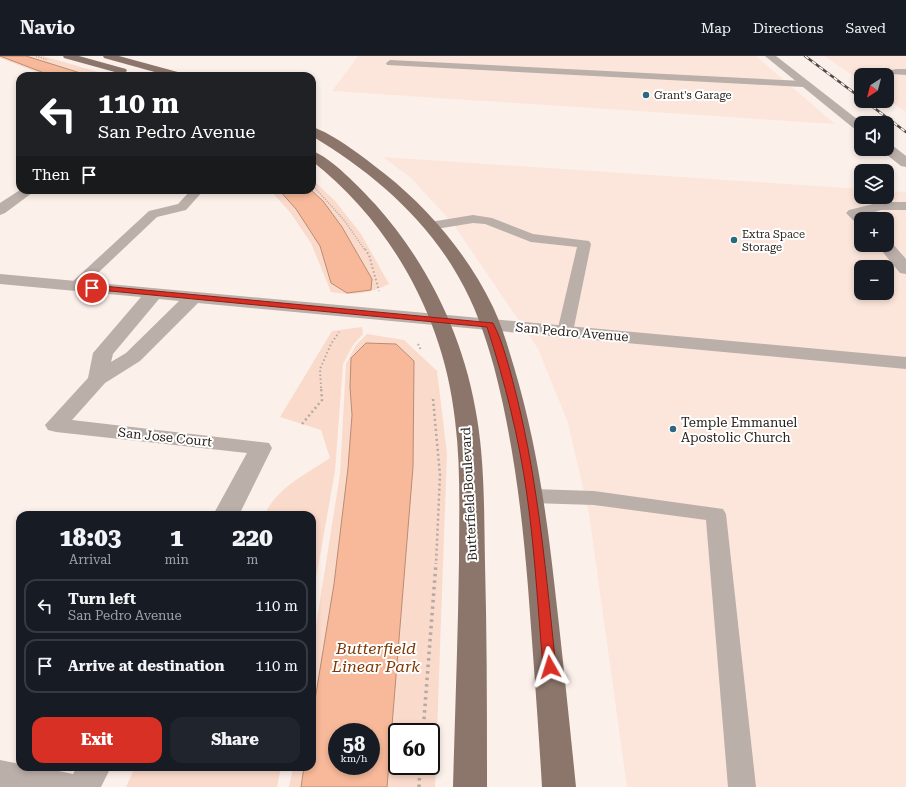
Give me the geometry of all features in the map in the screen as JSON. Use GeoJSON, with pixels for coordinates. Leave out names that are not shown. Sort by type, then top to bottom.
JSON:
{"type":"FeatureCollection","features":[{"type":"Feature","properties":{"kind":"main road"},"geometry":{"type":"LineString","coordinates":[[68,56],[126,72]]}},
{"type":"Feature","properties":{"kind":"main road"},"geometry":{"type":"LineString","coordinates":[[108,56],[166,72]]}},
{"type":"Feature","properties":{"kind":"main road"},"geometry":{"type":"LineString","coordinates":[[316,133],[354,157],[381,178],[430,226],[468,277],[491,325],[511,390],[522,436],[532,496],[550,667],[558,787]]}},
{"type":"Feature","properties":{"kind":"main road","name":"Butterfield Boulevard"},"geometry":{"type":"LineString","coordinates":[[316,158],[340,178],[376,214],[415,272],[440,320],[450,347],[460,383],[468,437],[472,504],[473,589],[470,787]]}},
{"type":"Feature","properties":{"kind":"street"},"geometry":{"type":"LineString","coordinates":[[770,56],[803,84],[854,123]]}},
{"type":"Feature","properties":{"kind":"street"},"geometry":{"type":"LineString","coordinates":[[894,154],[906,163]]}},
{"type":"Feature","properties":{"kind":"street"},"geometry":{"type":"LineString","coordinates":[[0,210],[22,194]]}},
{"type":"Feature","properties":{"kind":"street"},"geometry":{"type":"LineString","coordinates":[[858,212],[881,206],[906,206]]}},
{"type":"Feature","properties":{"kind":"street"},"geometry":{"type":"LineString","coordinates":[[891,252],[906,269]]}},
{"type":"Feature","properties":{"kind":"street","name":"San Pedro Avenue"},"geometry":{"type":"LineString","coordinates":[[0,280],[906,363]]}},
{"type":"Feature","properties":{"kind":"street"},"geometry":{"type":"LineString","coordinates":[[98,379],[103,353],[155,293]]}},
{"type":"Feature","properties":{"kind":"street","name":"San Jose Court"},"geometry":{"type":"LineString","coordinates":[[194,297],[133,357],[98,379],[56,425],[261,448],[228,511]]}},
{"type":"Feature","properties":{"kind":"street"},"geometry":{"type":"LineString","coordinates":[[84,787],[92,771]]}},
{"type":"Feature","properties":{"kind":"street"},"geometry":{"type":"LineString","coordinates":[[0,775],[66,787]]}},
{"type":"Feature","properties":{"kind":"lane"},"geometry":{"type":"LineString","coordinates":[[390,63],[803,84]]}},
{"type":"Feature","properties":{"kind":"lane"},"geometry":{"type":"LineString","coordinates":[[76,286],[153,214],[182,207],[194,194]]}},
{"type":"Feature","properties":{"kind":"lane"},"geometry":{"type":"LineString","coordinates":[[430,226],[473,219],[488,221],[531,238],[584,244],[565,332]]}},
{"type":"Feature","properties":{"kind":"lane"},"geometry":{"type":"LineString","coordinates":[[532,496],[594,498],[716,514],[742,787]]}},
{"type":"Feature","properties":{"kind":"path"},"geometry":{"type":"LineString","coordinates":[[316,188],[344,220],[369,255],[379,291]]}},
{"type":"Feature","properties":{"kind":"path"},"geometry":{"type":"LineString","coordinates":[[302,424],[322,400],[320,369],[331,344],[340,330]]}},
{"type":"Feature","properties":{"kind":"path"},"geometry":{"type":"LineString","coordinates":[[418,344],[422,351]]}},
{"type":"Feature","properties":{"kind":"path"},"geometry":{"type":"LineString","coordinates":[[424,723],[435,578],[440,475],[433,397]]}},
{"type":"Feature","properties":{"kind":"path"},"geometry":{"type":"LineString","coordinates":[[419,787],[420,775]]}},
{"type":"Feature","properties":{"kind":"shaded area"},"geometry":{"type":"Polygon","coordinates":[[[0,56],[26,56],[77,72],[42,72],[0,56]]]}},
{"type":"Feature","properties":{"kind":"shaded area"},"geometry":{"type":"Polygon","coordinates":[[[358,56],[756,56],[835,124],[332,91],[358,56]]]}},
{"type":"Feature","properties":{"kind":"shaded area"},"geometry":{"type":"Polygon","coordinates":[[[824,56],[906,56],[906,112],[894,104],[894,68],[854,68],[854,76],[824,56]]]}},
{"type":"Feature","properties":{"kind":"shaded area"},"geometry":{"type":"Polygon","coordinates":[[[383,157],[854,189],[854,204],[894,204],[894,191],[906,192],[906,787],[627,787],[589,514],[568,423],[538,349],[454,225],[411,178],[383,157]]]}},
{"type":"Feature","properties":{"kind":"shaded area"},"geometry":{"type":"Polygon","coordinates":[[[283,194],[315,194],[323,201],[342,227],[372,279],[371,290],[347,293],[331,283],[320,246],[296,209],[283,194]]]}},
{"type":"Feature","properties":{"kind":"shaded area"},"geometry":{"type":"Polygon","coordinates":[[[366,343],[396,344],[414,361],[413,467],[392,723],[388,723],[387,787],[301,787],[303,771],[316,771],[316,694],[334,584],[348,468],[352,415],[350,387],[351,358],[366,343]]]}},
{"type":"Feature","properties":{"kind":"green space"},"geometry":{"type":"Polygon","coordinates":[[[0,56],[43,56],[98,72],[37,72],[0,58],[0,56]]]}},
{"type":"Feature","properties":{"kind":"green space"},"geometry":{"type":"Polygon","coordinates":[[[316,183],[335,201],[361,234],[389,284],[367,292],[354,294],[331,292],[311,243],[290,212],[274,194],[316,194],[316,183]]]}},
{"type":"Feature","properties":{"kind":"green space"},"geometry":{"type":"Polygon","coordinates":[[[362,327],[363,334],[353,345],[343,364],[335,471],[316,578],[316,511],[266,511],[277,496],[293,482],[330,458],[321,430],[280,417],[332,331],[362,327]]]}},
{"type":"Feature","properties":{"kind":"green space","name":"Butterfield Linear Park"},"geometry":{"type":"Polygon","coordinates":[[[367,334],[404,340],[437,371],[447,454],[437,723],[388,723],[388,775],[435,775],[435,787],[289,787],[292,771],[316,771],[316,626],[340,474],[346,364],[356,345],[367,334]]]}},
{"type":"Feature","properties":{"kind":"green space"},"geometry":{"type":"Polygon","coordinates":[[[133,771],[280,771],[277,787],[126,787],[133,771]]]}},
{"type":"Feature","properties":{"kind":"railway"},"geometry":{"type":"LineString","coordinates":[[805,56],[854,93]]}},
{"type":"Feature","properties":{"kind":"railway"},"geometry":{"type":"LineString","coordinates":[[874,108],[906,132]]}},
{"type":"Feature","properties":{"kind":"place","name":"Grant's Garage"},"geometry":{"type":"Point","coordinates":[646,95]}},
{"type":"Feature","properties":{"kind":"place","name":"Extra Space Storage"},"geometry":{"type":"Point","coordinates":[734,240]}},
{"type":"Feature","properties":{"kind":"place","name":"Temple Emmanuel Apostolic Church"},"geometry":{"type":"Point","coordinates":[673,429]}},
{"type":"Feature","properties":{"kind":"route"},"geometry":{"type":"LineString","coordinates":[[92,288],[491,325],[509,382],[522,436],[532,496],[550,667]]}}]}
